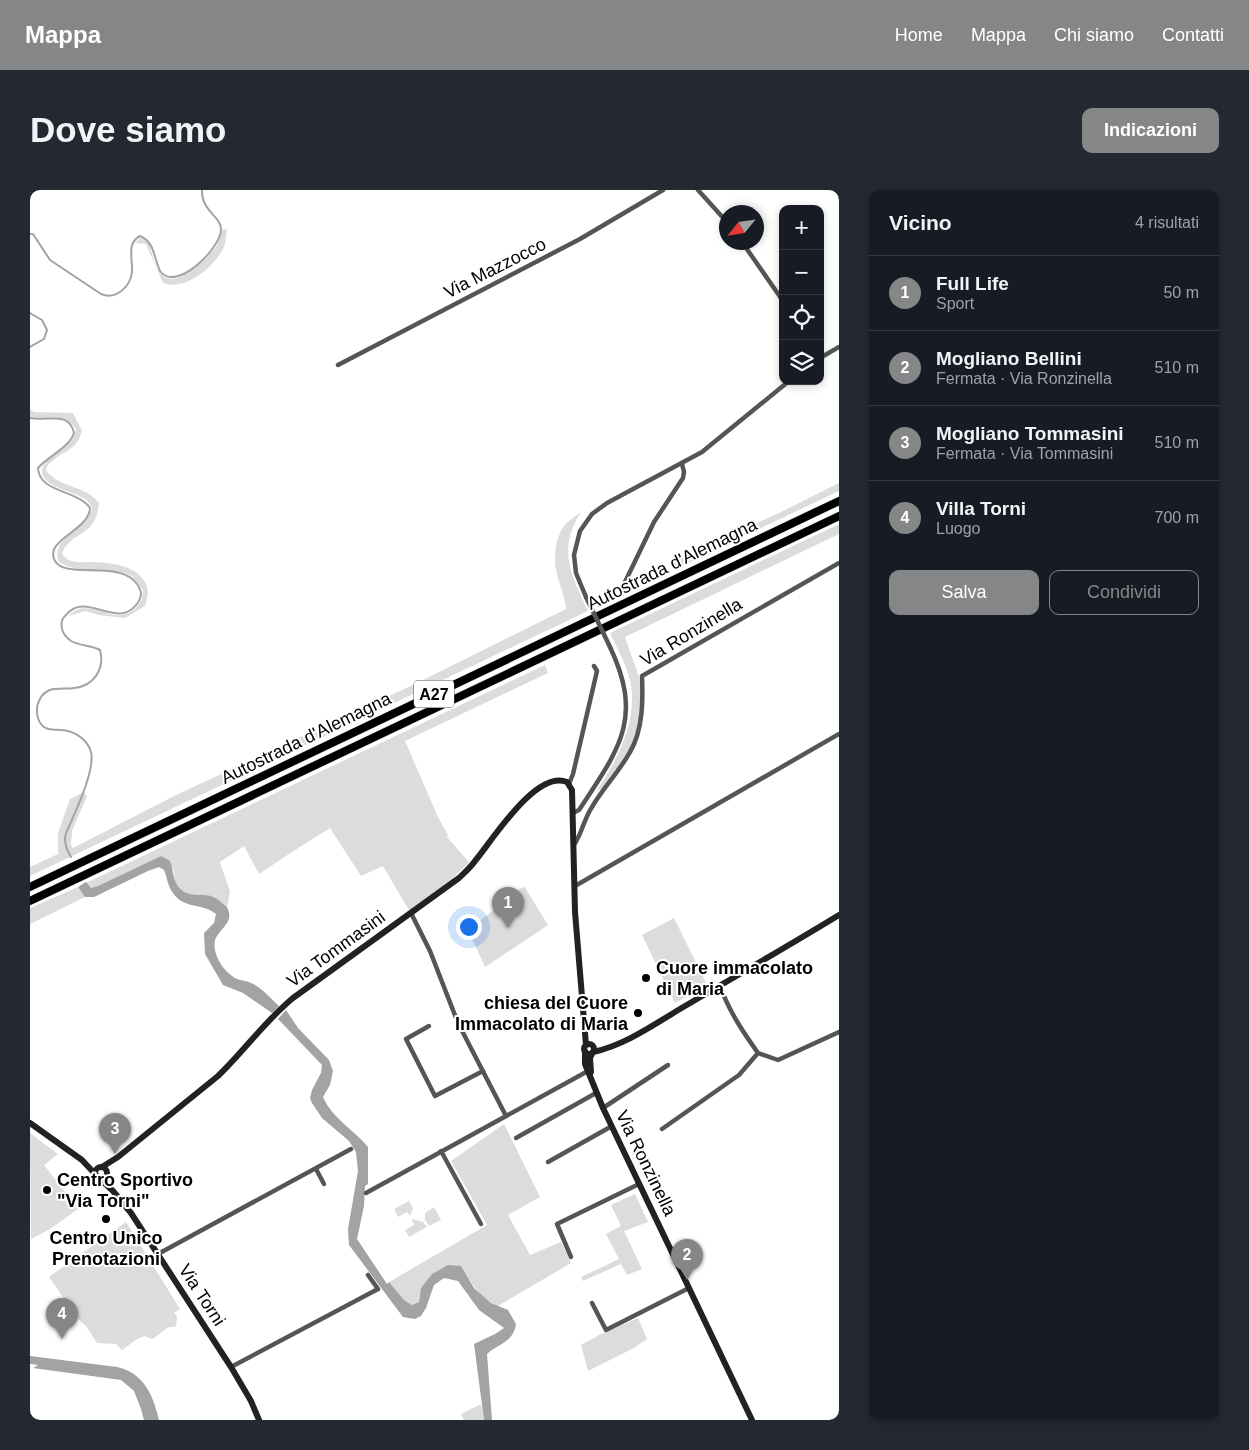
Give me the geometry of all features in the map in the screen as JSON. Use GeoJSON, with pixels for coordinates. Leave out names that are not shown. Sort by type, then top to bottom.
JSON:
{"type":"FeatureCollection","features":[{"type":"Feature","properties":{"kind":"highway","name":"Autostrada d'Alemagna"},"geometry":{"type":"LineString","coordinates":[[30,887],[839,501]]}},
{"type":"Feature","properties":{"kind":"highway","name":"Autostrada d'Alemagna"},"geometry":{"type":"LineString","coordinates":[[30,901],[839,516]]}},
{"type":"Feature","properties":{"kind":"street","name":"Via Mazzocco"},"geometry":{"type":"LineString","coordinates":[[338,365],[580,239],[663,190]]}},
{"type":"Feature","properties":{"kind":"street"},"geometry":{"type":"LineString","coordinates":[[698,190],[719,213]]}},
{"type":"Feature","properties":{"kind":"street"},"geometry":{"type":"LineString","coordinates":[[748,250],[779,295]]}},
{"type":"Feature","properties":{"kind":"street"},"geometry":{"type":"LineString","coordinates":[[824,356],[839,347]]}},
{"type":"Feature","properties":{"kind":"street"},"geometry":{"type":"LineString","coordinates":[[573,813],[580,810],[620,743],[627,709],[625,689],[620,670],[576,573],[574,560],[576,540],[586,521],[594,511],[682,464],[710,446],[784,385]]}},
{"type":"Feature","properties":{"kind":"street"},"geometry":{"type":"LineString","coordinates":[[625,582],[654,522],[683,478],[682,464]]}},
{"type":"Feature","properties":{"kind":"street","name":"Via Ronzinella"},"geometry":{"type":"LineString","coordinates":[[573,846],[593,805],[631,752],[643,700],[642,676],[839,563]]}},
{"type":"Feature","properties":{"kind":"street","name":"Via Ronzinella"},"geometry":{"type":"LineString","coordinates":[[592,1081],[590,1063],[587,1061],[590,1049],[585,1028],[576,912],[571,787],[597,671],[594,666]]}},
{"type":"Feature","properties":{"kind":"street"},"geometry":{"type":"LineString","coordinates":[[575,886],[839,734]]}},
{"type":"Feature","properties":{"kind":"street","name":"Via Tommasini"},"geometry":{"type":"LineString","coordinates":[[100,1167],[118,1157],[218,1076],[286,1004],[459,878],[474,862],[516,808],[530,794],[551,782],[564,781],[571,787]]}},
{"type":"Feature","properties":{"kind":"street"},"geometry":{"type":"LineString","coordinates":[[411,912],[430,951],[458,1023],[506,1116]]}},
{"type":"Feature","properties":{"kind":"street"},"geometry":{"type":"LineString","coordinates":[[590,1049],[607,1049],[720,986],[839,915]]}},
{"type":"Feature","properties":{"kind":"street"},"geometry":{"type":"LineString","coordinates":[[720,986],[744,1033],[758,1053],[778,1060],[839,1032]]}},
{"type":"Feature","properties":{"kind":"street"},"geometry":{"type":"LineString","coordinates":[[429,1026],[406,1038],[435,1096],[483,1071]]}},
{"type":"Feature","properties":{"kind":"street","name":"Via Ronzinella"},"geometry":{"type":"LineString","coordinates":[[590,1049],[584,1060],[596,1092],[752,1420]]}},
{"type":"Feature","properties":{"kind":"street"},"geometry":{"type":"LineString","coordinates":[[662,1129],[737,1077],[758,1053]]}},
{"type":"Feature","properties":{"kind":"street"},"geometry":{"type":"LineString","coordinates":[[603,1108],[668,1065]]}},
{"type":"Feature","properties":{"kind":"street"},"geometry":{"type":"LineString","coordinates":[[366,1193],[588,1071]]}},
{"type":"Feature","properties":{"kind":"street"},"geometry":{"type":"LineString","coordinates":[[516,1138],[596,1092]]}},
{"type":"Feature","properties":{"kind":"street","name":"Via Torni"},"geometry":{"type":"LineString","coordinates":[[30,1123],[82,1160],[113,1190],[158,1254],[231,1367],[251,1400],[259,1420]]}},
{"type":"Feature","properties":{"kind":"street"},"geometry":{"type":"LineString","coordinates":[[548,1162],[612,1126]]}},
{"type":"Feature","properties":{"kind":"street"},"geometry":{"type":"LineString","coordinates":[[158,1254],[351,1149]]}},
{"type":"Feature","properties":{"kind":"street"},"geometry":{"type":"LineString","coordinates":[[441,1151],[481,1224]]}},
{"type":"Feature","properties":{"kind":"street","name":"Via Tommasini"},"geometry":{"type":"LineString","coordinates":[[107,1174],[118,1157]]}},
{"type":"Feature","properties":{"kind":"street","name":"Via Torni"},"geometry":{"type":"LineString","coordinates":[[82,1160],[106,1169],[113,1190]]}},
{"type":"Feature","properties":{"kind":"street"},"geometry":{"type":"LineString","coordinates":[[100,1167],[95,1171],[97,1176],[104,1178],[107,1174]]}},
{"type":"Feature","properties":{"kind":"street"},"geometry":{"type":"LineString","coordinates":[[316,1168],[324,1184]]}},
{"type":"Feature","properties":{"kind":"street"},"geometry":{"type":"LineString","coordinates":[[571,1257],[557,1224],[639,1184]]}},
{"type":"Feature","properties":{"kind":"street"},"geometry":{"type":"LineString","coordinates":[[231,1367],[378,1289],[368,1275]]}},
{"type":"Feature","properties":{"kind":"street"},"geometry":{"type":"LineString","coordinates":[[592,1303],[606,1330],[689,1288]]}},
{"type":"Feature","properties":{"kind":"shaded area"},"geometry":{"type":"Polygon","coordinates":[[[227,229],[224,246],[217,258],[197,277],[180,284],[171,285],[163,283],[146,244],[135,243],[140,238],[147,240],[160,273],[169,279],[177,278],[185,275],[200,264],[217,245],[222,230],[227,229]]]}},
{"type":"Feature","properties":{"kind":"shaded area"},"geometry":{"type":"Polygon","coordinates":[[[30,409],[34,412],[73,413],[82,431],[74,446],[54,459],[46,470],[51,476],[87,493],[99,503],[94,522],[72,540],[62,553],[72,561],[119,565],[141,576],[148,591],[145,606],[125,618],[98,615],[85,611],[69,616],[75,611],[87,608],[115,615],[127,614],[142,599],[143,590],[132,576],[125,573],[74,568],[59,562],[57,554],[59,546],[83,522],[92,508],[85,499],[59,488],[43,476],[42,470],[45,464],[70,442],[76,429],[67,420],[30,417],[30,409]]]}},
{"type":"Feature","properties":{"kind":"shaded area"},"geometry":{"type":"Polygon","coordinates":[[[839,483],[839,491],[675,569],[672,562],[839,483]]]}},
{"type":"Feature","properties":{"kind":"shaded area"},"geometry":{"type":"Polygon","coordinates":[[[581,512],[574,525],[568,550],[572,574],[588,611],[30,876],[30,867],[58,854],[58,833],[70,799],[84,792],[87,796],[72,831],[71,845],[73,848],[176,795],[417,683],[566,609],[556,568],[556,548],[559,535],[565,525],[581,512]]]}},
{"type":"Feature","properties":{"kind":"shaded area"},"geometry":{"type":"Polygon","coordinates":[[[839,524],[839,534],[625,637],[639,677],[643,710],[632,747],[612,781],[595,793],[618,754],[629,725],[631,710],[630,680],[624,662],[610,633],[839,524]]]}},
{"type":"Feature","properties":{"kind":"shaded area"},"geometry":{"type":"Polygon","coordinates":[[[545,665],[548,673],[405,741],[438,817],[448,835],[447,837],[469,862],[451,880],[410,912],[383,866],[361,876],[330,828],[259,874],[244,846],[220,862],[230,892],[227,907],[210,896],[189,895],[182,891],[175,882],[174,870],[161,856],[98,886],[91,888],[86,883],[545,665]]]}},
{"type":"Feature","properties":{"kind":"shaded area"},"geometry":{"type":"Polygon","coordinates":[[[161,856],[170,861],[176,883],[183,891],[211,896],[227,907],[229,912],[228,921],[215,940],[217,957],[232,976],[258,987],[279,1006],[272,1013],[243,993],[223,985],[205,954],[204,933],[214,923],[216,914],[177,898],[170,888],[164,870],[159,867],[148,871],[94,897],[85,897],[78,887],[86,882],[91,888],[98,886],[161,856]]]}},
{"type":"Feature","properties":{"kind":"shaded area"},"geometry":{"type":"Polygon","coordinates":[[[524,886],[548,925],[485,967],[468,930],[524,886]]]}},
{"type":"Feature","properties":{"kind":"shaded area"},"geometry":{"type":"Polygon","coordinates":[[[78,887],[85,897],[30,924],[30,908],[78,887]]]}},
{"type":"Feature","properties":{"kind":"shaded area"},"geometry":{"type":"Polygon","coordinates":[[[674,918],[707,985],[675,1003],[642,935],[674,918]]]}},
{"type":"Feature","properties":{"kind":"shaded area"},"geometry":{"type":"Polygon","coordinates":[[[286,1010],[298,1028],[329,1060],[333,1071],[330,1085],[323,1097],[327,1104],[338,1118],[368,1147],[368,1184],[365,1186],[364,1206],[357,1239],[387,1284],[389,1282],[404,1300],[412,1305],[419,1302],[421,1288],[432,1274],[448,1265],[461,1266],[474,1288],[491,1303],[508,1310],[516,1324],[509,1339],[487,1354],[492,1420],[484,1420],[474,1344],[504,1328],[479,1310],[458,1281],[444,1278],[434,1285],[426,1308],[421,1316],[415,1319],[403,1317],[349,1245],[348,1229],[358,1171],[356,1152],[349,1141],[322,1118],[312,1103],[310,1098],[312,1090],[321,1073],[322,1065],[278,1019],[286,1010]]]}},
{"type":"Feature","properties":{"kind":"shaded area"},"geometry":{"type":"Polygon","coordinates":[[[504,1124],[540,1197],[508,1215],[530,1255],[561,1242],[571,1263],[498,1306],[481,1294],[472,1284],[461,1266],[421,1288],[419,1302],[412,1305],[404,1300],[389,1282],[487,1225],[451,1161],[504,1124]]]}},
{"type":"Feature","properties":{"kind":"shaded area","name":"Centro Sportivo \"Via Torni\""},"geometry":{"type":"Polygon","coordinates":[[[30,1133],[58,1154],[44,1165],[78,1209],[50,1229],[31,1239],[30,1133]]]}},
{"type":"Feature","properties":{"kind":"shaded area"},"geometry":{"type":"Polygon","coordinates":[[[635,1194],[648,1222],[624,1231],[642,1269],[627,1275],[621,1264],[583,1281],[581,1277],[619,1259],[606,1234],[621,1226],[611,1205],[635,1194]]]}},
{"type":"Feature","properties":{"kind":"shaded area"},"geometry":{"type":"Polygon","coordinates":[[[409,1201],[413,1208],[410,1216],[407,1212],[398,1217],[394,1209],[409,1201]]]}},
{"type":"Feature","properties":{"kind":"shaded area"},"geometry":{"type":"Polygon","coordinates":[[[434,1207],[441,1220],[429,1226],[425,1220],[425,1213],[434,1207]]]}},
{"type":"Feature","properties":{"kind":"shaded area"},"geometry":{"type":"Polygon","coordinates":[[[413,1219],[423,1222],[427,1227],[409,1237],[405,1230],[414,1225],[413,1219]]]}},
{"type":"Feature","properties":{"kind":"shaded area"},"geometry":{"type":"Polygon","coordinates":[[[126,1222],[180,1309],[174,1313],[177,1316],[176,1327],[169,1327],[152,1339],[144,1336],[122,1350],[116,1344],[97,1343],[49,1277],[126,1222]]]}},
{"type":"Feature","properties":{"kind":"shaded area"},"geometry":{"type":"Polygon","coordinates":[[[638,1318],[647,1339],[632,1349],[588,1371],[581,1345],[638,1318]]]}},
{"type":"Feature","properties":{"kind":"shaded area"},"geometry":{"type":"Polygon","coordinates":[[[30,1356],[117,1367],[126,1370],[134,1374],[146,1386],[154,1402],[159,1420],[144,1420],[134,1391],[121,1380],[33,1368],[38,1365],[30,1364],[30,1356]]]}},
{"type":"Feature","properties":{"kind":"shaded area"},"geometry":{"type":"Polygon","coordinates":[[[481,1404],[484,1420],[464,1420],[461,1414],[481,1404]]]}},
{"type":"Feature","properties":{"kind":"waterway"},"geometry":{"type":"LineString","coordinates":[[30,234],[33,234],[50,260],[101,294],[116,294],[125,288],[131,278],[132,247],[133,243],[140,236],[149,242],[160,271],[167,276],[176,277],[186,273],[196,266],[213,248],[221,230],[218,221],[205,203],[202,190]]}},
{"type":"Feature","properties":{"kind":"waterway"},"geometry":{"type":"LineString","coordinates":[[30,313],[42,320],[47,330],[44,339],[30,347]]}},
{"type":"Feature","properties":{"kind":"waterway"},"geometry":{"type":"LineString","coordinates":[[30,418],[62,419],[71,426],[74,433],[68,443],[38,468],[40,476],[45,482],[84,502],[90,508],[88,516],[82,523],[55,547],[53,554],[55,561],[61,566],[70,569],[119,573],[129,577],[137,584],[141,593],[135,606],[124,613],[79,607],[72,609],[65,616],[62,621],[64,634],[74,643],[100,650],[101,664],[96,675],[87,684],[81,687],[50,690],[43,695],[37,706],[38,718],[44,727],[76,734],[84,740],[91,752],[91,768],[65,837],[66,846],[71,857]]}},
{"type":"Feature","properties":{"kind":"place","name":"Full Life"},"geometry":{"type":"Point","coordinates":[508,928]}},
{"type":"Feature","properties":{"kind":"place","name":"Cuore immacolato di Maria"},"geometry":{"type":"Point","coordinates":[646,978]}},
{"type":"Feature","properties":{"kind":"place","name":"chiesa del Cuore Immacolato di Maria"},"geometry":{"type":"Point","coordinates":[638,1013]}},
{"type":"Feature","properties":{"kind":"place","name":"Mogliano Tommasini"},"geometry":{"type":"Point","coordinates":[115,1154]}},
{"type":"Feature","properties":{"kind":"place","name":"Centro Sportivo \"Via Torni\""},"geometry":{"type":"Point","coordinates":[47,1190]}},
{"type":"Feature","properties":{"kind":"place","name":"Centro Unico Prenotazioni"},"geometry":{"type":"Point","coordinates":[106,1219]}},
{"type":"Feature","properties":{"kind":"place","name":"Mogliano Bellini"},"geometry":{"type":"Point","coordinates":[687,1280]}},
{"type":"Feature","properties":{"kind":"place","name":"Villa Torni"},"geometry":{"type":"Point","coordinates":[62,1339]}}]}
